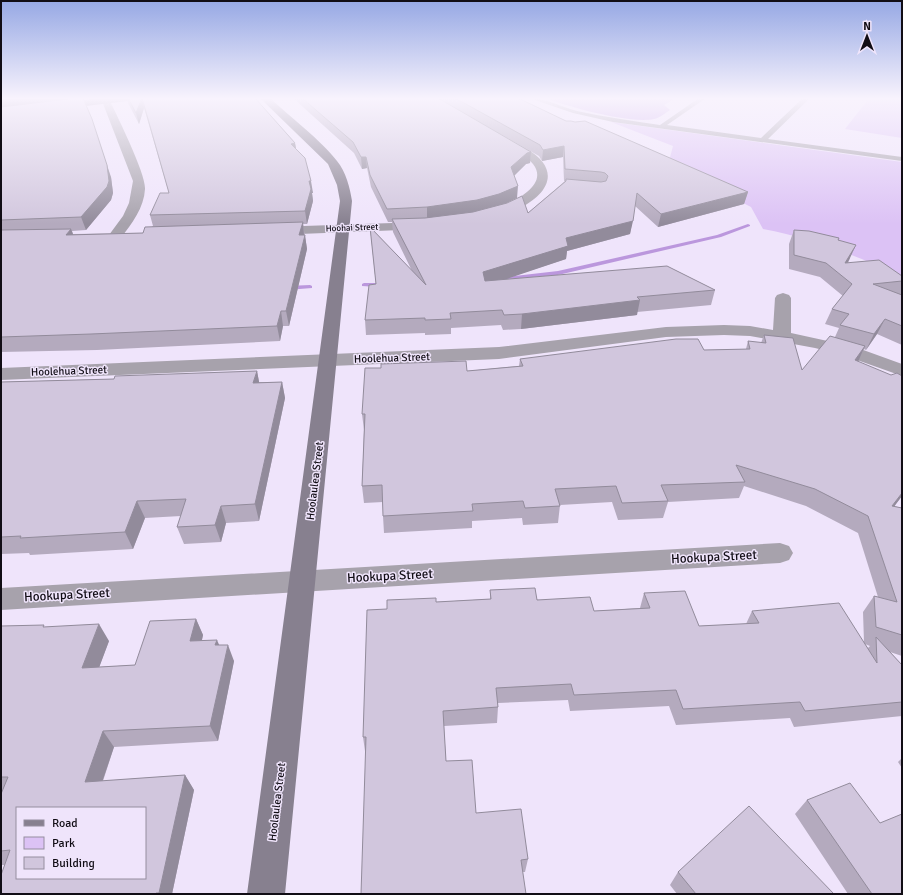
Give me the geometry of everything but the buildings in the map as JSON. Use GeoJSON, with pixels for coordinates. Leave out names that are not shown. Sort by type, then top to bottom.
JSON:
{"type":"FeatureCollection","features":[{"type":"Feature","properties":{"kind":"street"},"geometry":{"type":"LineString","coordinates":[[116,235],[135,208],[140,192],[139,181],[122,140]]}},
{"type":"Feature","properties":{"kind":"street","name":"Hoolaulea Street"},"geometry":{"type":"LineString","coordinates":[[266,894],[329,360],[346,201],[345,193],[333,163],[310,140]]}},
{"type":"Feature","properties":{"kind":"street"},"geometry":{"type":"LineString","coordinates":[[487,216],[513,207],[527,199],[538,189],[547,184],[538,164],[529,155],[502,140]]}},
{"type":"Feature","properties":{"kind":"street","name":"Hoohai Street"},"geometry":{"type":"LineString","coordinates":[[265,231],[437,225]]}},
{"type":"Feature","properties":{"kind":"street"},"geometry":{"type":"LineString","coordinates":[[101,236],[132,235]]}},
{"type":"Feature","properties":{"kind":"street"},"geometry":{"type":"LineString","coordinates":[[782,337],[783,298]]}},
{"type":"Feature","properties":{"kind":"street","name":"Hoolehua Street"},"geometry":{"type":"LineString","coordinates":[[1,374],[499,353],[666,332],[698,330],[750,331],[815,342],[849,351],[902,370]]}},
{"type":"Feature","properties":{"kind":"street","name":"Hookupa Street"},"geometry":{"type":"LineString","coordinates":[[1,599],[780,553]]}},
{"type":"Feature","properties":{"kind":"lane"},"geometry":{"type":"LineString","coordinates":[[763,140],[902,159]]}},
{"type":"Feature","properties":{"kind":"green space"},"geometry":{"type":"Polygon","coordinates":[[[657,140],[740,140],[902,162],[902,277],[834,248],[799,237],[763,229],[751,207],[668,165],[673,146],[657,140]]]}},
{"type":"Feature","properties":{"kind":"waterway"},"geometry":{"type":"LineString","coordinates":[[497,280],[558,273],[719,236],[748,225]]}},
{"type":"Feature","properties":{"kind":"waterway"},"geometry":{"type":"LineString","coordinates":[[364,285],[378,285]]}},
{"type":"Feature","properties":{"kind":"waterway"},"geometry":{"type":"LineString","coordinates":[[287,288],[310,287]]}}]}
